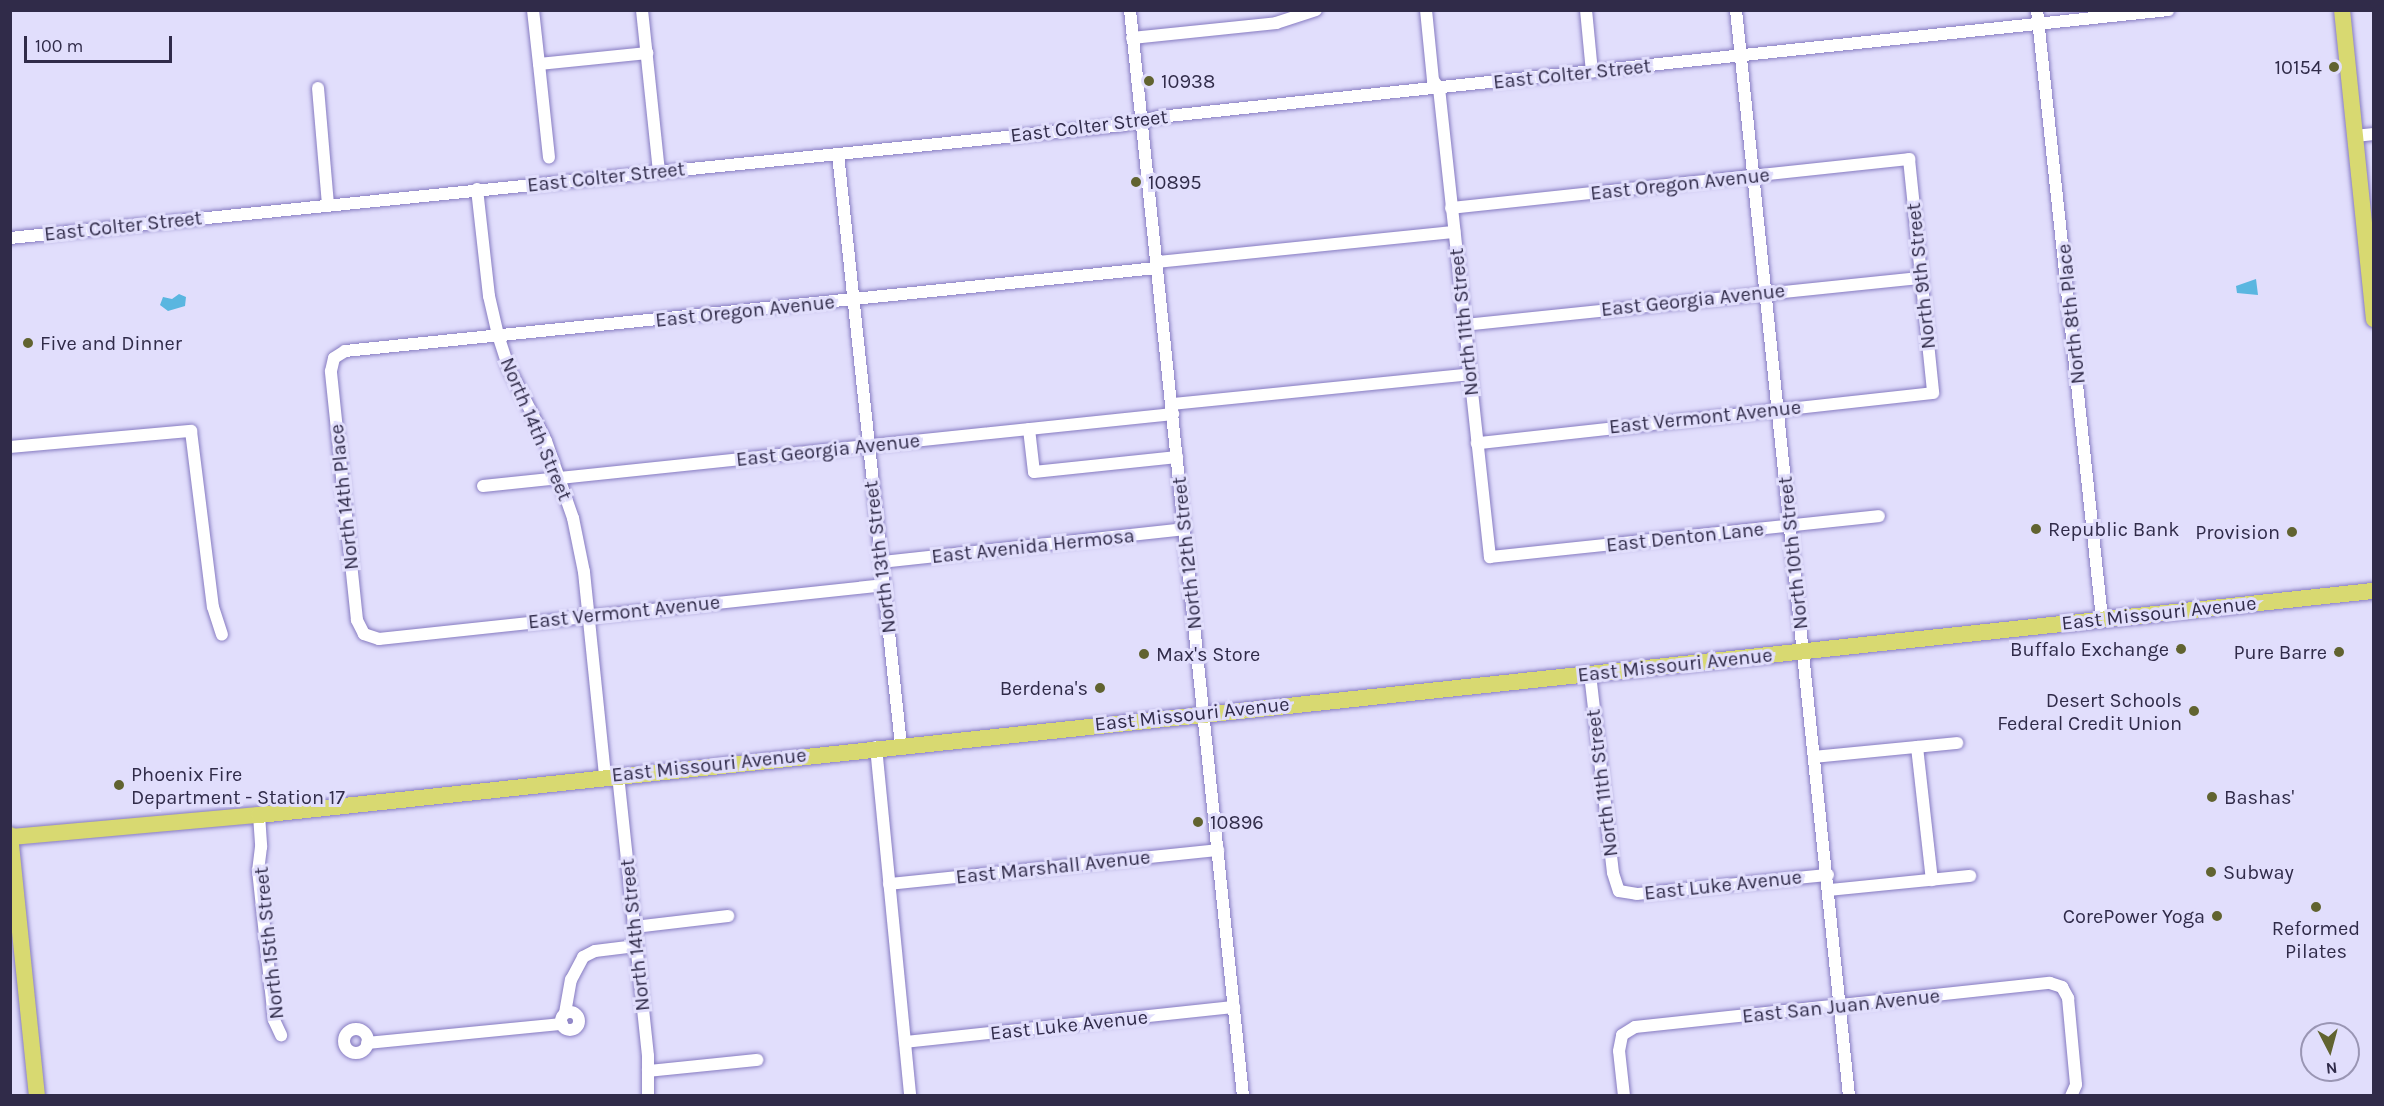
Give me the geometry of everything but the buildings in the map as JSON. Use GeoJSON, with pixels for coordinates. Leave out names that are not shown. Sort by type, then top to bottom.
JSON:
{"type":"FeatureCollection","features":[{"type":"Feature","properties":{"kind":"main road"},"geometry":{"type":"LineString","coordinates":[[2342,10],[2373,319]]}},
{"type":"Feature","properties":{"kind":"main road","name":"East Missouri Avenue"},"geometry":{"type":"LineString","coordinates":[[11,836],[259,815],[876,747],[2373,591]]}},
{"type":"Feature","properties":{"kind":"main road"},"geometry":{"type":"LineString","coordinates":[[11,836],[37,1095]]}},
{"type":"Feature","properties":{"kind":"street"},"geometry":{"type":"LineString","coordinates":[[533,10],[549,157]]}},
{"type":"Feature","properties":{"kind":"street"},"geometry":{"type":"LineString","coordinates":[[642,10],[659,172]]}},
{"type":"Feature","properties":{"kind":"street","name":"North 12th Street"},"geometry":{"type":"LineString","coordinates":[[1130,10],[1243,1095]]}},
{"type":"Feature","properties":{"kind":"street"},"geometry":{"type":"LineString","coordinates":[[1132,38],[1276,23],[1316,10]]}},
{"type":"Feature","properties":{"kind":"street","name":"North 11th Street"},"geometry":{"type":"LineString","coordinates":[[1426,10],[1433,80],[1439,88],[1490,556]]}},
{"type":"Feature","properties":{"kind":"street"},"geometry":{"type":"LineString","coordinates":[[1586,10],[1592,72]]}},
{"type":"Feature","properties":{"kind":"street","name":"North 10th Street"},"geometry":{"type":"LineString","coordinates":[[1736,10],[1828,875],[1849,1095]]}},
{"type":"Feature","properties":{"kind":"street","name":"North 8th Place"},"geometry":{"type":"LineString","coordinates":[[2037,10],[2102,618]]}},
{"type":"Feature","properties":{"kind":"street","name":"East Colter Street"},"geometry":{"type":"LineString","coordinates":[[10,238],[838,154],[2168,10]]}},
{"type":"Feature","properties":{"kind":"street"},"geometry":{"type":"LineString","coordinates":[[539,64],[647,53]]}},
{"type":"Feature","properties":{"kind":"street"},"geometry":{"type":"LineString","coordinates":[[318,88],[328,204]]}},
{"type":"Feature","properties":{"kind":"street"},"geometry":{"type":"LineString","coordinates":[[2355,136],[2373,134]]}},
{"type":"Feature","properties":{"kind":"street","name":"North 13th Street"},"geometry":{"type":"LineString","coordinates":[[838,154],[901,745]]}},
{"type":"Feature","properties":{"kind":"street","name":"East Oregon Avenue"},"geometry":{"type":"LineString","coordinates":[[1451,208],[1909,159]]}},
{"type":"Feature","properties":{"kind":"street","name":"North 9th Street"},"geometry":{"type":"LineString","coordinates":[[1909,159],[1933,393]]}},
{"type":"Feature","properties":{"kind":"street","name":"North 14th Street"},"geometry":{"type":"LineString","coordinates":[[477,189],[489,296],[498,335],[559,478],[573,518],[634,927],[648,1071],[648,1095]]}},
{"type":"Feature","properties":{"kind":"street","name":"East Oregon Avenue"},"geometry":{"type":"LineString","coordinates":[[334,358],[345,351],[854,300],[1454,232]]}},
{"type":"Feature","properties":{"kind":"street","name":"East Georgia Avenue"},"geometry":{"type":"LineString","coordinates":[[1464,325],[1765,291],[1921,278]]}},
{"type":"Feature","properties":{"kind":"street","name":"North 14th Place"},"geometry":{"type":"LineString","coordinates":[[334,358],[331,371],[356,608],[364,634]]}},
{"type":"Feature","properties":{"kind":"street","name":"East Georgia Avenue"},"geometry":{"type":"LineString","coordinates":[[483,486],[1029,429],[1172,409],[1470,374]]}},
{"type":"Feature","properties":{"kind":"street","name":"East Vermont Avenue"},"geometry":{"type":"LineString","coordinates":[[1477,443],[1933,393]]}},
{"type":"Feature","properties":{"kind":"street"},"geometry":{"type":"LineString","coordinates":[[1029,429],[1034,472],[1177,457]]}},
{"type":"Feature","properties":{"kind":"street"},"geometry":{"type":"LineString","coordinates":[[10,447],[191,431],[213,607],[222,635]]}},
{"type":"Feature","properties":{"kind":"street","name":"East Denton Lane"},"geometry":{"type":"LineString","coordinates":[[1490,556],[1880,516]]}},
{"type":"Feature","properties":{"kind":"street","name":"East Avenida Hermosa"},"geometry":{"type":"LineString","coordinates":[[882,562],[1184,529]]}},
{"type":"Feature","properties":{"kind":"street","name":"East Vermont Avenue"},"geometry":{"type":"LineString","coordinates":[[364,634],[379,639],[885,585]]}},
{"type":"Feature","properties":{"kind":"street","name":"North 11th Street"},"geometry":{"type":"LineString","coordinates":[[1590,674],[1613,873],[1619,891]]}},
{"type":"Feature","properties":{"kind":"street"},"geometry":{"type":"LineString","coordinates":[[1814,757],[1957,743]]}},
{"type":"Feature","properties":{"kind":"street"},"geometry":{"type":"LineString","coordinates":[[876,747],[910,1095]]}},
{"type":"Feature","properties":{"kind":"street"},"geometry":{"type":"LineString","coordinates":[[1917,747],[1932,880]]}},
{"type":"Feature","properties":{"kind":"street","name":"North 15th Street"},"geometry":{"type":"LineString","coordinates":[[259,815],[261,847],[258,870],[274,1020],[281,1035]]}},
{"type":"Feature","properties":{"kind":"street","name":"East Marshall Avenue"},"geometry":{"type":"LineString","coordinates":[[889,884],[1218,850]]}},
{"type":"Feature","properties":{"kind":"street","name":"East Luke Avenue"},"geometry":{"type":"LineString","coordinates":[[1619,891],[1637,894],[1828,875]]}},
{"type":"Feature","properties":{"kind":"street"},"geometry":{"type":"LineString","coordinates":[[1829,890],[1970,876]]}},
{"type":"Feature","properties":{"kind":"street"},"geometry":{"type":"LineString","coordinates":[[634,927],[728,916]]}},
{"type":"Feature","properties":{"kind":"street"},"geometry":{"type":"LineString","coordinates":[[368,1043],[563,1018],[571,980],[583,957],[595,951],[636,946]]}},
{"type":"Feature","properties":{"kind":"street","name":"East San Juan Avenue"},"geometry":{"type":"LineString","coordinates":[[1624,1095],[1619,1051],[1622,1035],[1635,1027],[2050,983],[2062,987],[2068,998],[2072,1095]]}},
{"type":"Feature","properties":{"kind":"street","name":"East Luke Avenue"},"geometry":{"type":"LineString","coordinates":[[905,1042],[1234,1007]]}},
{"type":"Feature","properties":{"kind":"street"},"geometry":{"type":"LineString","coordinates":[[648,1071],[756,1060]]}},
{"type":"Feature","properties":{"kind":"water"},"geometry":{"type":"Polygon","coordinates":[[[2256,279],[2258,295],[2237,293],[2236,286],[2256,279]]]}},
{"type":"Feature","properties":{"kind":"water"},"geometry":{"type":"Polygon","coordinates":[[[179,294],[186,297],[185,306],[168,311],[160,305],[163,297],[172,299],[179,294]]]}},
{"type":"Feature","properties":{"kind":"place","name":"10154"},"geometry":{"type":"Point","coordinates":[2334,67]}},
{"type":"Feature","properties":{"kind":"place","name":"10938"},"geometry":{"type":"Point","coordinates":[1149,81]}},
{"type":"Feature","properties":{"kind":"place","name":"10895"},"geometry":{"type":"Point","coordinates":[1136,182]}},
{"type":"Feature","properties":{"kind":"place","name":"Five and Dinner"},"geometry":{"type":"Point","coordinates":[28,343]}},
{"type":"Feature","properties":{"kind":"place","name":"Republic Bank"},"geometry":{"type":"Point","coordinates":[2036,529]}},
{"type":"Feature","properties":{"kind":"place","name":"Provision"},"geometry":{"type":"Point","coordinates":[2292,532]}},
{"type":"Feature","properties":{"kind":"place","name":"Buffalo Exchange"},"geometry":{"type":"Point","coordinates":[2181,649]}},
{"type":"Feature","properties":{"kind":"place","name":"Pure Barre"},"geometry":{"type":"Point","coordinates":[2339,652]}},
{"type":"Feature","properties":{"kind":"place","name":"Max's Store"},"geometry":{"type":"Point","coordinates":[1144,654]}},
{"type":"Feature","properties":{"kind":"place","name":"Berdena's"},"geometry":{"type":"Point","coordinates":[1100,688]}},
{"type":"Feature","properties":{"kind":"place","name":"Desert Schools Federal Credit Union"},"geometry":{"type":"Point","coordinates":[2194,711]}},
{"type":"Feature","properties":{"kind":"place","name":"Phoenix Fire Department - Station 17"},"geometry":{"type":"Point","coordinates":[119,785]}},
{"type":"Feature","properties":{"kind":"place","name":"Bashas'"},"geometry":{"type":"Point","coordinates":[2212,797]}},
{"type":"Feature","properties":{"kind":"place","name":"10896"},"geometry":{"type":"Point","coordinates":[1198,822]}},
{"type":"Feature","properties":{"kind":"place","name":"Subway"},"geometry":{"type":"Point","coordinates":[2211,872]}},
{"type":"Feature","properties":{"kind":"place","name":"Reformed Pilates"},"geometry":{"type":"Point","coordinates":[2316,907]}},
{"type":"Feature","properties":{"kind":"place","name":"CorePower Yoga"},"geometry":{"type":"Point","coordinates":[2217,916]}}]}
